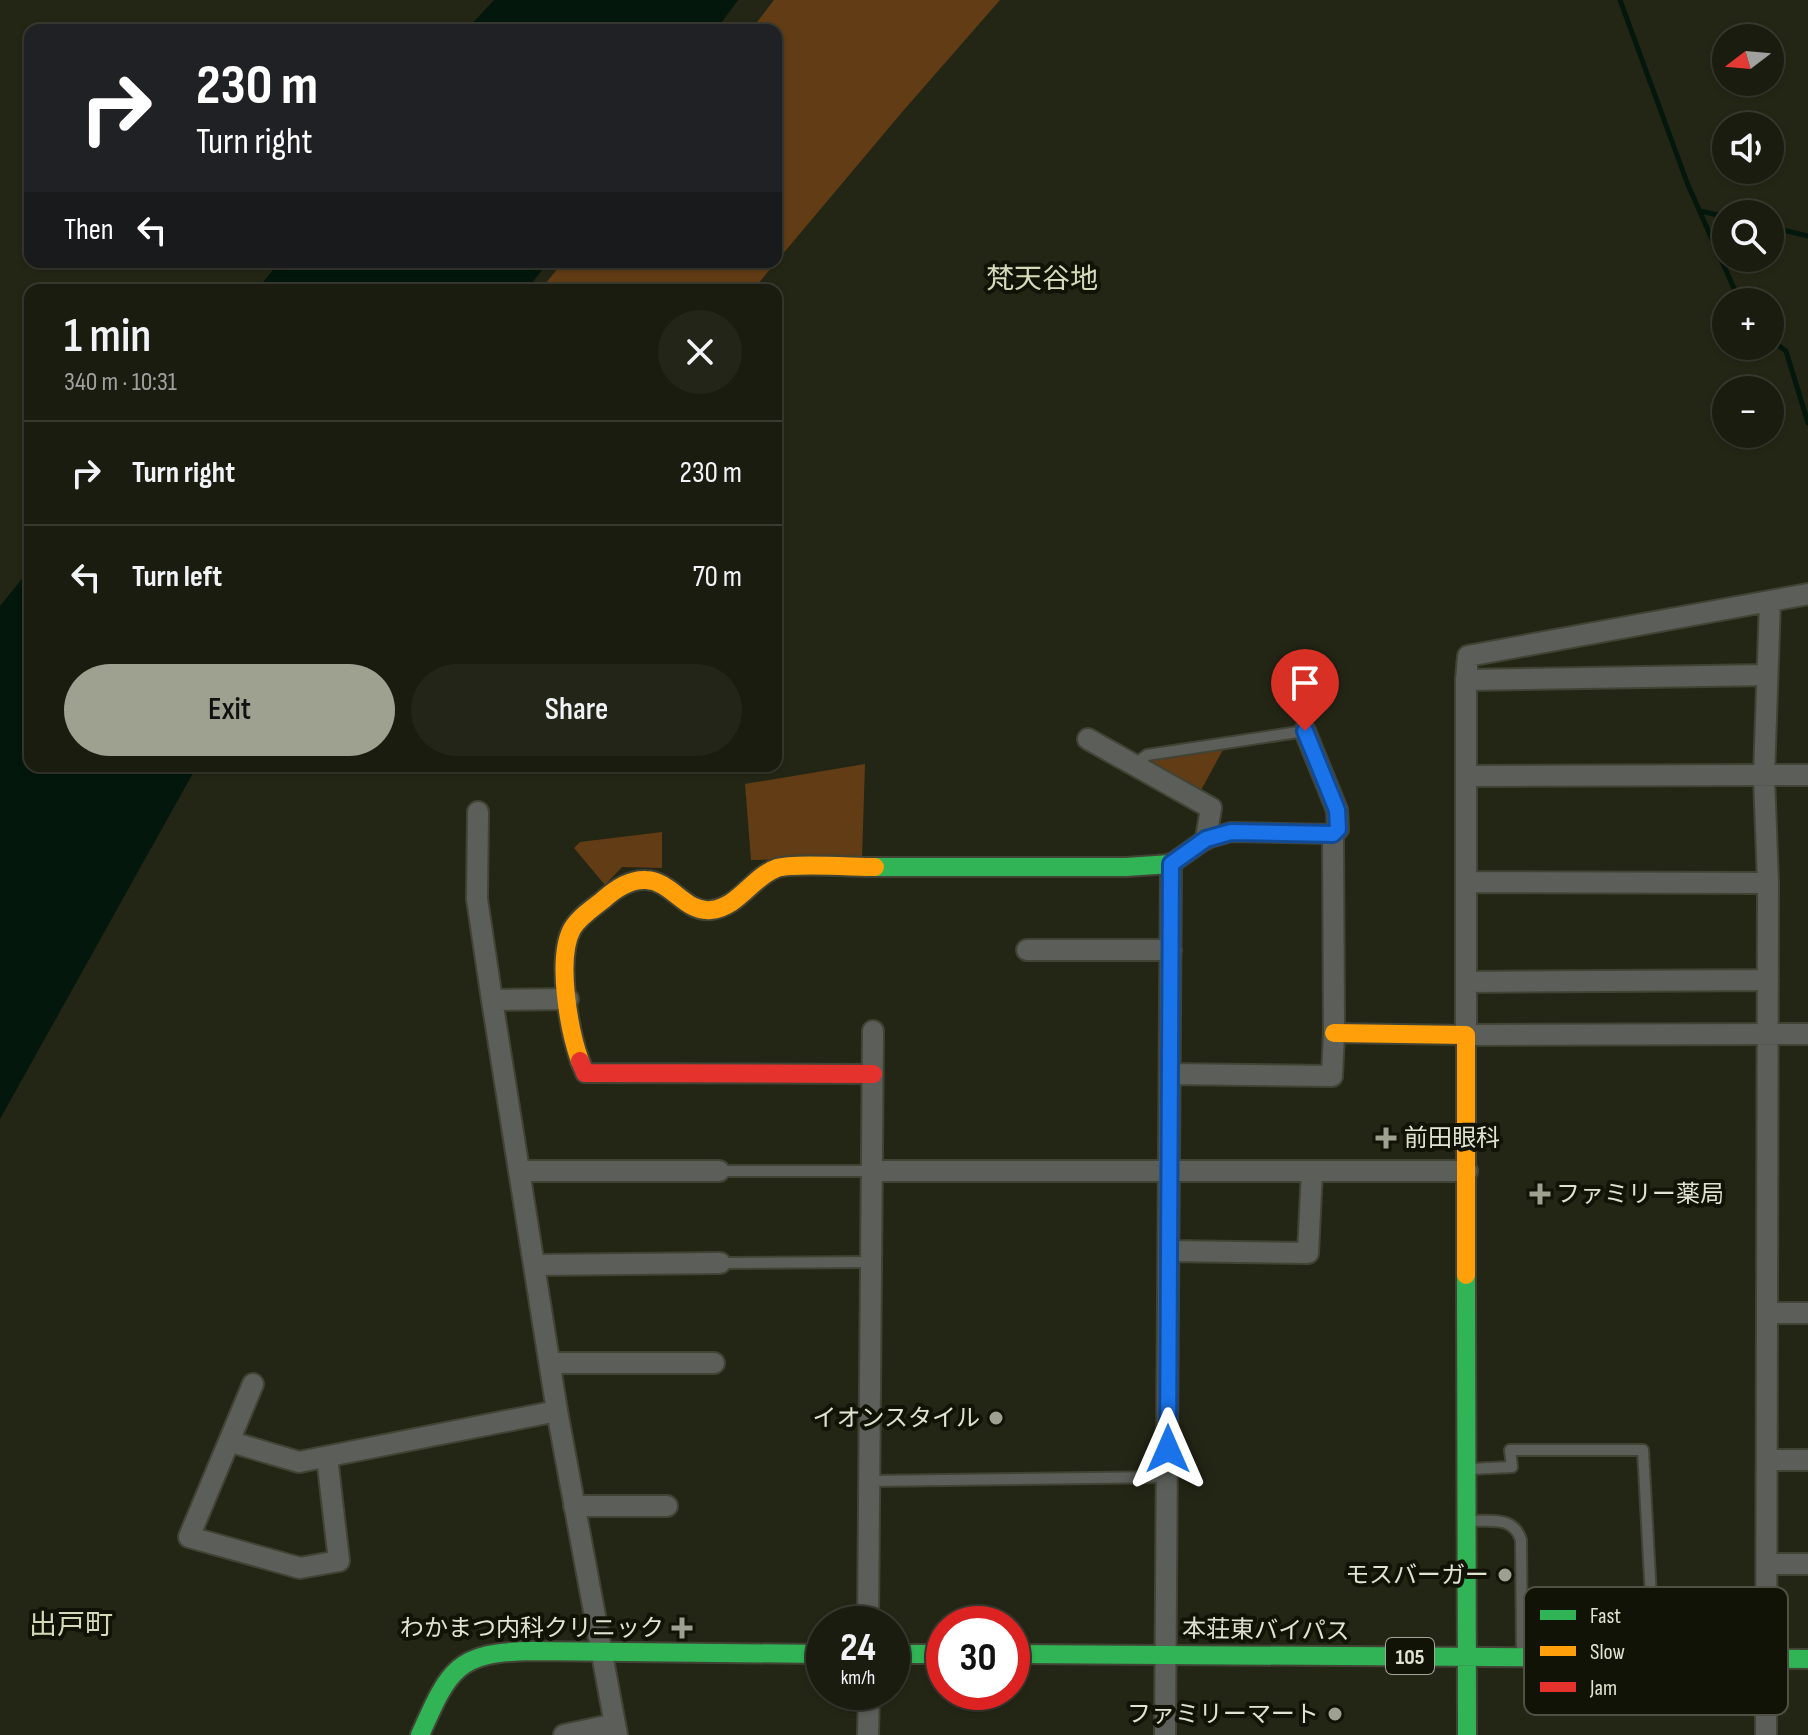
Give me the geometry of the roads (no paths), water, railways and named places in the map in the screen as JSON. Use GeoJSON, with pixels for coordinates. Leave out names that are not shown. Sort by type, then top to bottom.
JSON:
{"type":"FeatureCollection","features":[{"type":"Feature","properties":{"kind":"main road"},"geometry":{"type":"LineString","coordinates":[[873,1074],[585,1073],[568,1022],[567,945],[572,928],[619,886],[636,879],[665,884],[691,907],[702,911],[718,909],[737,899],[765,872],[780,867],[1126,867],[1171,864],[1206,839],[1231,832],[1333,834]]}},
{"type":"Feature","properties":{"kind":"main road"},"geometry":{"type":"LineString","coordinates":[[1334,1033],[1466,1035],[1467,1735]]}},
{"type":"Feature","properties":{"kind":"main road"},"geometry":{"type":"LineString","coordinates":[[420,1735],[448,1678],[465,1663],[484,1656],[512,1652],[806,1654]]}},
{"type":"Feature","properties":{"kind":"main road","name":"本荘東バイパス"},"geometry":{"type":"LineString","coordinates":[[1030,1654],[1522,1657]]}},
{"type":"Feature","properties":{"kind":"street"},"geometry":{"type":"LineString","coordinates":[[1808,594],[1468,656],[1466,1035],[1808,1034]]}},
{"type":"Feature","properties":{"kind":"street"},"geometry":{"type":"LineString","coordinates":[[1767,1587],[1768,883],[1764,776],[1765,675],[1770,601]]}},
{"type":"Feature","properties":{"kind":"street"},"geometry":{"type":"LineString","coordinates":[[1466,680],[1765,675]]}},
{"type":"Feature","properties":{"kind":"street"},"geometry":{"type":"LineString","coordinates":[[1170,1074],[1332,1076],[1333,834],[1338,829],[1337,810],[1305,731]]}},
{"type":"Feature","properties":{"kind":"street"},"geometry":{"type":"LineString","coordinates":[[1088,739],[1211,808],[1206,839]]}},
{"type":"Feature","properties":{"kind":"street"},"geometry":{"type":"LineString","coordinates":[[1468,776],[1808,775]]}},
{"type":"Feature","properties":{"kind":"street"},"geometry":{"type":"LineString","coordinates":[[478,812],[477,899],[492,1000],[557,1411],[616,1729],[564,1735]]}},
{"type":"Feature","properties":{"kind":"street"},"geometry":{"type":"LineString","coordinates":[[1165,1735],[1171,864]]}},
{"type":"Feature","properties":{"kind":"street"},"geometry":{"type":"LineString","coordinates":[[1467,882],[1768,883]]}},
{"type":"Feature","properties":{"kind":"street"},"geometry":{"type":"LineString","coordinates":[[1027,950],[1171,950]]}},
{"type":"Feature","properties":{"kind":"street"},"geometry":{"type":"LineString","coordinates":[[1467,982],[1768,980]]}},
{"type":"Feature","properties":{"kind":"street"},"geometry":{"type":"LineString","coordinates":[[492,1000],[568,999]]}},
{"type":"Feature","properties":{"kind":"street"},"geometry":{"type":"LineString","coordinates":[[868,1606],[873,1031]]}},
{"type":"Feature","properties":{"kind":"street"},"geometry":{"type":"LineString","coordinates":[[519,1171],[719,1171]]}},
{"type":"Feature","properties":{"kind":"street"},"geometry":{"type":"LineString","coordinates":[[873,1171],[1467,1171]]}},
{"type":"Feature","properties":{"kind":"street"},"geometry":{"type":"LineString","coordinates":[[1169,1251],[1308,1253],[1312,1171]]}},
{"type":"Feature","properties":{"kind":"street"},"geometry":{"type":"LineString","coordinates":[[534,1265],[720,1263]]}},
{"type":"Feature","properties":{"kind":"street"},"geometry":{"type":"LineString","coordinates":[[1768,1313],[1808,1313]]}},
{"type":"Feature","properties":{"kind":"street"},"geometry":{"type":"LineString","coordinates":[[550,1363],[714,1363]]}},
{"type":"Feature","properties":{"kind":"street"},"geometry":{"type":"LineString","coordinates":[[253,1384],[189,1537],[300,1568],[339,1561],[327,1457]]}},
{"type":"Feature","properties":{"kind":"street"},"geometry":{"type":"LineString","coordinates":[[231,1442],[299,1462],[557,1411]]}},
{"type":"Feature","properties":{"kind":"street"},"geometry":{"type":"LineString","coordinates":[[1767,1460],[1808,1460]]}},
{"type":"Feature","properties":{"kind":"street"},"geometry":{"type":"LineString","coordinates":[[574,1506],[667,1506]]}},
{"type":"Feature","properties":{"kind":"street"},"geometry":{"type":"LineString","coordinates":[[1767,1564],[1808,1564]]}},
{"type":"Feature","properties":{"kind":"street"},"geometry":{"type":"LineString","coordinates":[[868,1735],[869,1710]]}},
{"type":"Feature","properties":{"kind":"street"},"geometry":{"type":"LineString","coordinates":[[1766,1715],[1766,1735]]}},
{"type":"Feature","properties":{"kind":"lane"},"geometry":{"type":"LineString","coordinates":[[1135,764],[1147,755],[1305,731]]}},
{"type":"Feature","properties":{"kind":"lane"},"geometry":{"type":"LineString","coordinates":[[719,1171],[873,1171]]}},
{"type":"Feature","properties":{"kind":"lane"},"geometry":{"type":"LineString","coordinates":[[720,1263],[873,1262]]}},
{"type":"Feature","properties":{"kind":"lane"},"geometry":{"type":"LineString","coordinates":[[1468,1469],[1512,1467],[1510,1450],[1643,1450],[1650,1587]]}},
{"type":"Feature","properties":{"kind":"lane"},"geometry":{"type":"LineString","coordinates":[[870,1481],[1167,1477]]}},
{"type":"Feature","properties":{"kind":"lane"},"geometry":{"type":"LineString","coordinates":[[1468,1521],[1501,1521],[1515,1527],[1519,1533],[1522,1657]]}},
{"type":"Feature","properties":{"kind":"waterway"},"geometry":{"type":"LineString","coordinates":[[1620,0],[1688,185],[1734,288]]}},
{"type":"Feature","properties":{"kind":"waterway"},"geometry":{"type":"LineString","coordinates":[[1701,211],[1712,214]]}},
{"type":"Feature","properties":{"kind":"waterway"},"geometry":{"type":"LineString","coordinates":[[1784,230],[1808,236]]}},
{"type":"Feature","properties":{"kind":"waterway"},"geometry":{"type":"LineString","coordinates":[[1784,350],[1808,423]]}},
{"type":"Feature","properties":{"kind":"place","name":"前田眼科"},"geometry":{"type":"Point","coordinates":[1386,1138]}},
{"type":"Feature","properties":{"kind":"place","name":"ファミリー薬局"},"geometry":{"type":"Point","coordinates":[1540,1194]}},
{"type":"Feature","properties":{"kind":"place","name":"イオンスタイル"},"geometry":{"type":"Point","coordinates":[996,1418]}},
{"type":"Feature","properties":{"kind":"place","name":"モスバーガー"},"geometry":{"type":"Point","coordinates":[1505,1575]}},
{"type":"Feature","properties":{"kind":"place","name":"わかまつ内科クリニック"},"geometry":{"type":"Point","coordinates":[682,1628]}},
{"type":"Feature","properties":{"kind":"place","name":"ファミリーマート"},"geometry":{"type":"Point","coordinates":[1335,1714]}},
{"type":"Feature","properties":{"kind":"district","name":"梵天谷地"},"geometry":{"type":"Point","coordinates":[1042,278]}},
{"type":"Feature","properties":{"kind":"district","name":"出戸町"},"geometry":{"type":"Point","coordinates":[71,1624]}}]}
